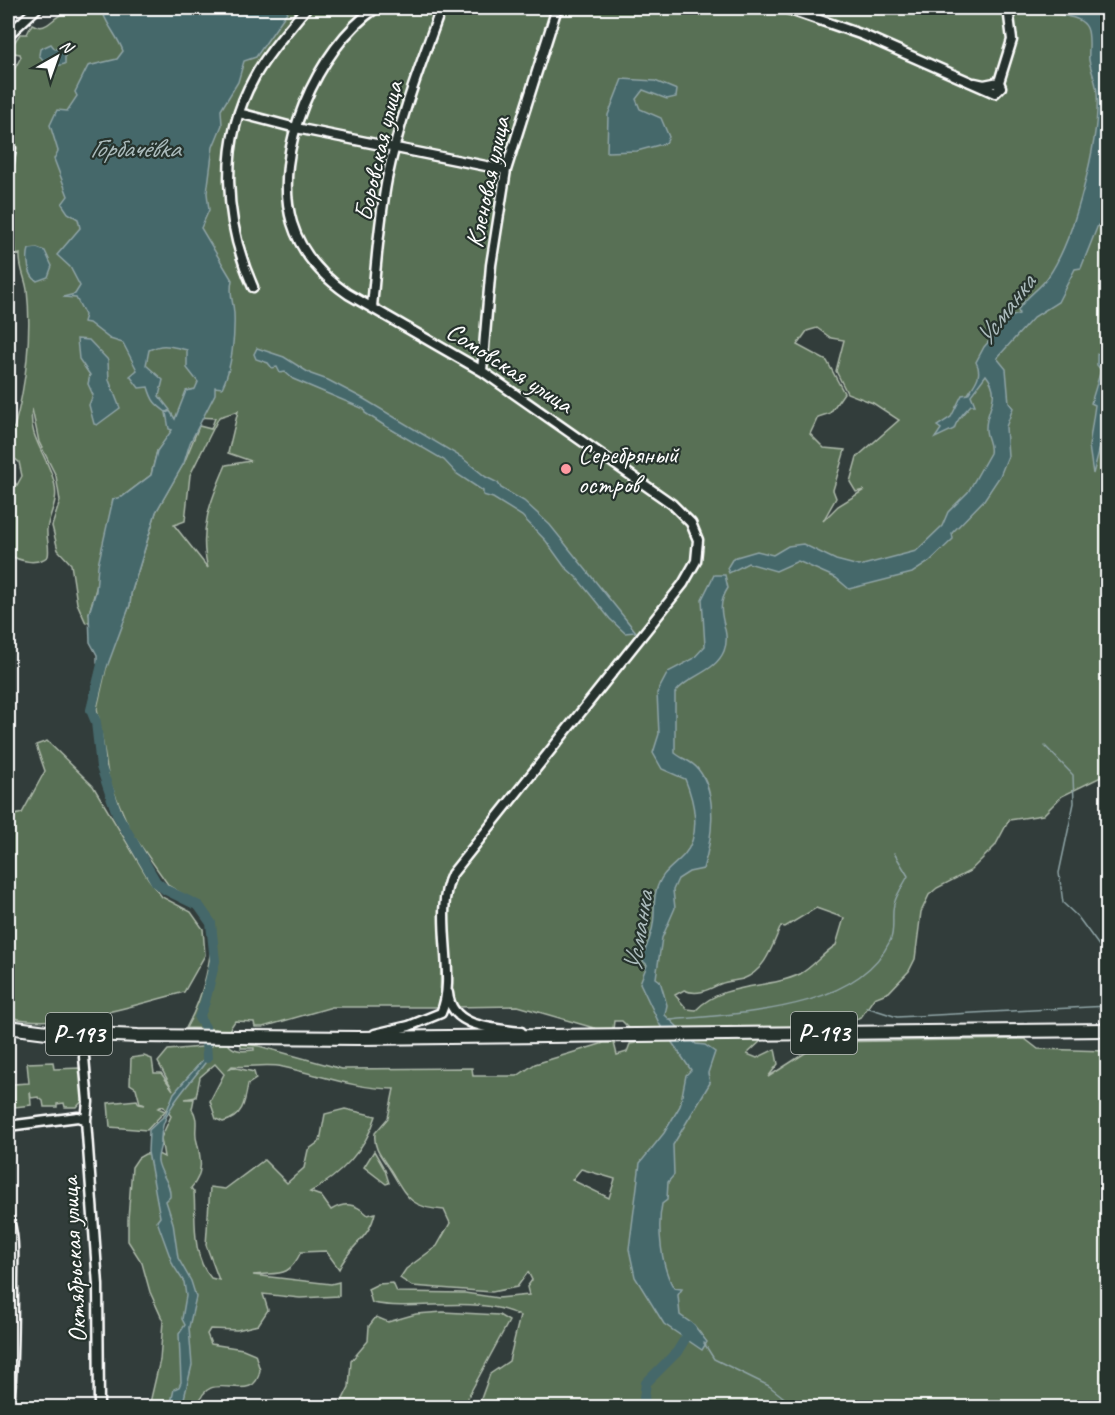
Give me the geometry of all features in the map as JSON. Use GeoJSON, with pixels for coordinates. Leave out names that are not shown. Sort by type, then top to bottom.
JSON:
{"type":"FeatureCollection","features":[{"type":"Feature","properties":{"kind":"highway","name":"Р-193"},"geometry":{"type":"LineString","coordinates":[[8,1027],[46,1032],[151,1036],[358,1038],[1107,1030]]}},
{"type":"Feature","properties":{"kind":"street"},"geometry":{"type":"LineString","coordinates":[[8,35],[37,8]]}},
{"type":"Feature","properties":{"kind":"street"},"geometry":{"type":"LineString","coordinates":[[253,287],[236,240],[230,214],[228,169],[239,113],[253,78],[306,8]]}},
{"type":"Feature","properties":{"kind":"street","name":"Сомовская улица"},"geometry":{"type":"LineString","coordinates":[[376,8],[335,49],[312,88],[296,128],[287,174],[288,205],[298,240],[327,278],[482,371],[672,504],[691,523],[698,544],[693,569],[677,592],[454,870],[444,898],[445,963]]}},
{"type":"Feature","properties":{"kind":"street","name":"Боровская улица"},"geometry":{"type":"LineString","coordinates":[[372,307],[381,220],[394,148],[441,8]]}},
{"type":"Feature","properties":{"kind":"street","name":"Кленовая улица"},"geometry":{"type":"LineString","coordinates":[[482,371],[491,265],[506,170],[556,8]]}},
{"type":"Feature","properties":{"kind":"street"},"geometry":{"type":"LineString","coordinates":[[785,8],[863,35],[996,93],[1001,87],[999,82],[1012,40],[1008,8]]}},
{"type":"Feature","properties":{"kind":"street"},"geometry":{"type":"LineString","coordinates":[[239,113],[296,128],[506,170]]}},
{"type":"Feature","properties":{"kind":"street"},"geometry":{"type":"LineString","coordinates":[[8,168],[11,148]]}},
{"type":"Feature","properties":{"kind":"street"},"geometry":{"type":"LineString","coordinates":[[445,963],[449,1003],[458,1017],[492,1027],[553,1036]]}},
{"type":"Feature","properties":{"kind":"street"},"geometry":{"type":"LineString","coordinates":[[358,1038],[407,1027],[439,1015],[443,1007],[445,963]]}},
{"type":"Feature","properties":{"kind":"street","name":"Октябрьская улица"},"geometry":{"type":"LineString","coordinates":[[84,1057],[86,1116],[99,1285],[99,1407]]}},
{"type":"Feature","properties":{"kind":"street"},"geometry":{"type":"LineString","coordinates":[[8,1126],[86,1116]]}},
{"type":"Feature","properties":{"kind":"street"},"geometry":{"type":"LineString","coordinates":[[8,1217],[12,1238],[13,1318],[9,1407]]}},
{"type":"Feature","properties":{"kind":"green space"},"geometry":{"type":"Polygon","coordinates":[[[75,8],[1107,8],[1107,774],[1062,796],[1043,815],[1009,820],[995,846],[970,871],[937,888],[929,895],[921,912],[915,959],[909,971],[889,992],[874,998],[862,1016],[855,1020],[762,1040],[747,1054],[757,1058],[775,1049],[778,1064],[768,1077],[822,1042],[1025,1039],[1038,1049],[1107,1051],[1107,1407],[478,1407],[490,1374],[509,1361],[520,1316],[504,1309],[486,1306],[408,1306],[372,1303],[368,1289],[378,1284],[393,1283],[397,1292],[465,1293],[498,1298],[529,1295],[527,1287],[532,1280],[528,1272],[517,1287],[492,1292],[412,1286],[400,1278],[406,1269],[437,1246],[450,1223],[444,1210],[424,1207],[411,1200],[377,1149],[375,1133],[388,1118],[394,1089],[352,1084],[277,1066],[232,1066],[228,1070],[232,1067],[254,1072],[256,1079],[248,1084],[244,1103],[239,1113],[223,1122],[216,1119],[210,1101],[224,1074],[215,1064],[200,1077],[196,1097],[185,1099],[194,1099],[192,1109],[196,1118],[196,1138],[200,1160],[200,1172],[191,1188],[194,1192],[197,1248],[200,1259],[211,1278],[219,1280],[206,1245],[210,1187],[225,1189],[264,1160],[287,1183],[304,1168],[308,1150],[320,1141],[325,1114],[345,1109],[376,1116],[359,1150],[332,1178],[310,1192],[321,1196],[331,1210],[350,1205],[368,1215],[375,1213],[369,1229],[339,1269],[326,1251],[301,1252],[292,1267],[287,1270],[276,1274],[253,1275],[331,1284],[339,1282],[339,1296],[300,1298],[263,1294],[268,1310],[258,1325],[237,1330],[210,1329],[207,1334],[211,1344],[243,1349],[255,1354],[260,1370],[256,1381],[240,1388],[210,1388],[203,1394],[198,1407],[149,1407],[160,1360],[163,1321],[150,1292],[142,1263],[128,1241],[128,1219],[132,1167],[138,1158],[145,1154],[156,1153],[164,1157],[161,1138],[171,1116],[163,1106],[158,1108],[165,1111],[147,1130],[110,1127],[108,1103],[137,1100],[139,1104],[145,1105],[140,1103],[136,1088],[130,1084],[131,1058],[144,1056],[152,1059],[154,1073],[161,1073],[173,1090],[158,1062],[168,1050],[212,1046],[216,1029],[186,1028],[198,1002],[206,976],[214,921],[203,906],[169,886],[131,832],[109,780],[97,708],[109,656],[130,605],[131,594],[156,512],[184,463],[199,426],[211,429],[215,418],[177,416],[170,435],[157,451],[151,475],[122,497],[89,613],[91,621],[86,623],[77,603],[71,564],[58,550],[52,526],[60,501],[56,476],[39,442],[32,409],[34,435],[52,475],[56,491],[47,529],[48,556],[33,562],[17,559],[8,554],[8,476],[17,485],[22,476],[19,462],[8,454],[8,429],[14,428],[22,395],[29,324],[27,290],[20,254],[16,255],[15,236],[8,212],[11,173],[8,159],[8,81],[21,57],[20,54],[14,53],[11,47],[20,34],[27,34],[32,24],[44,26],[75,8]],[[817,328],[807,331],[797,345],[827,361],[844,393],[830,413],[818,417],[810,434],[824,448],[845,450],[833,490],[836,498],[823,521],[838,506],[864,490],[856,492],[850,482],[857,457],[899,420],[873,403],[847,393],[836,371],[844,340],[831,338],[817,328]],[[238,411],[219,417],[190,475],[185,521],[174,525],[208,568],[204,541],[205,528],[215,490],[226,465],[251,461],[228,453],[238,411]],[[816,908],[785,927],[781,926],[763,964],[751,975],[702,992],[684,990],[675,995],[687,1009],[696,1010],[719,994],[800,974],[836,945],[844,918],[816,908]],[[441,960],[440,1007],[332,1007],[263,1027],[255,1027],[254,1022],[235,1021],[229,1030],[229,1045],[234,1049],[244,1051],[254,1050],[254,1048],[241,1048],[241,1044],[259,1046],[342,1069],[472,1068],[473,1076],[517,1076],[535,1064],[604,1043],[614,1043],[617,1055],[627,1052],[630,1044],[636,1043],[638,1029],[629,1028],[622,1021],[614,1021],[613,1029],[601,1030],[518,1006],[454,1007],[449,960],[441,960]],[[581,1169],[572,1180],[609,1198],[615,1179],[581,1169]]]}},
{"type":"Feature","properties":{"kind":"green space"},"geometry":{"type":"Polygon","coordinates":[[[47,741],[93,786],[148,878],[162,897],[191,912],[203,929],[205,955],[184,992],[96,1015],[51,1021],[8,1017],[8,817],[22,813],[45,771],[36,745],[47,741]]]}},
{"type":"Feature","properties":{"kind":"green space"},"geometry":{"type":"Polygon","coordinates":[[[53,1062],[54,1069],[80,1068],[83,1100],[77,1107],[65,1107],[64,1103],[57,1104],[57,1107],[44,1107],[43,1101],[38,1097],[31,1098],[30,1091],[31,1105],[15,1107],[13,1084],[29,1083],[27,1063],[53,1062]]]}},
{"type":"Feature","properties":{"kind":"green space"},"geometry":{"type":"Polygon","coordinates":[[[374,1151],[385,1170],[389,1183],[386,1184],[364,1167],[374,1151]]]}},
{"type":"Feature","properties":{"kind":"green space"},"geometry":{"type":"Polygon","coordinates":[[[443,1312],[499,1315],[509,1321],[469,1395],[465,1407],[339,1407],[349,1387],[351,1361],[368,1341],[369,1326],[376,1317],[388,1322],[416,1314],[443,1312]]]}},
{"type":"Feature","properties":{"kind":"water","name":"Горбачёвка"},"geometry":{"type":"Polygon","coordinates":[[[114,8],[290,8],[256,57],[244,61],[238,82],[221,110],[222,125],[213,147],[207,193],[209,210],[201,228],[232,280],[234,322],[230,362],[222,388],[215,387],[215,394],[190,443],[184,463],[156,512],[131,594],[130,605],[107,667],[97,663],[97,655],[90,642],[89,613],[96,591],[98,565],[113,499],[122,497],[151,475],[157,451],[172,430],[169,429],[166,413],[170,411],[175,419],[186,391],[195,389],[198,382],[187,368],[187,350],[164,346],[149,350],[146,365],[163,380],[159,396],[170,410],[166,412],[154,402],[148,387],[139,388],[130,376],[137,370],[123,343],[110,339],[89,323],[83,322],[85,315],[76,298],[63,297],[75,294],[80,286],[70,267],[57,255],[80,228],[78,219],[68,213],[62,204],[68,196],[54,159],[58,151],[50,125],[57,110],[67,111],[77,96],[75,92],[88,66],[117,59],[123,51],[103,13],[114,8]]]}},
{"type":"Feature","properties":{"kind":"water"},"geometry":{"type":"Polygon","coordinates":[[[1048,8],[1107,8],[1107,227],[1098,225],[1081,268],[1075,269],[1058,302],[1034,317],[997,358],[1006,369],[1009,403],[1013,408],[1006,427],[1008,456],[1000,476],[984,500],[952,533],[953,539],[929,562],[912,573],[849,589],[836,578],[798,561],[776,571],[748,563],[729,573],[727,568],[733,558],[757,551],[773,555],[788,546],[803,544],[836,560],[859,566],[916,551],[942,526],[948,512],[968,492],[990,453],[986,422],[992,403],[993,390],[986,375],[971,395],[975,405],[971,405],[958,420],[954,429],[935,438],[941,429],[937,426],[951,417],[962,395],[968,394],[978,375],[976,362],[984,347],[1010,317],[1019,314],[1018,310],[1021,305],[1044,282],[1058,260],[1076,214],[1090,161],[1097,112],[1097,92],[1089,60],[1087,28],[1079,20],[1057,14],[1048,8]]]}},
{"type":"Feature","properties":{"kind":"water"},"geometry":{"type":"Polygon","coordinates":[[[51,44],[55,49],[65,50],[65,64],[56,66],[55,75],[43,66],[43,60],[39,55],[40,49],[51,44]]]}},
{"type":"Feature","properties":{"kind":"water"},"geometry":{"type":"Polygon","coordinates":[[[622,79],[655,81],[677,90],[676,97],[667,99],[643,90],[636,99],[640,109],[661,118],[669,137],[666,143],[637,151],[607,152],[608,115],[622,79]]]}},
{"type":"Feature","properties":{"kind":"water"},"geometry":{"type":"Polygon","coordinates":[[[37,248],[45,251],[52,266],[48,277],[37,281],[30,271],[28,257],[29,249],[37,248]]]}},
{"type":"Feature","properties":{"kind":"water"},"geometry":{"type":"Polygon","coordinates":[[[77,339],[89,340],[108,360],[109,380],[120,408],[97,425],[94,424],[89,405],[93,395],[88,384],[90,375],[79,359],[77,339]]]}},
{"type":"Feature","properties":{"kind":"water"},"geometry":{"type":"Polygon","coordinates":[[[257,348],[284,357],[311,374],[328,380],[364,399],[461,457],[486,477],[498,483],[501,488],[524,501],[550,525],[636,632],[625,633],[610,619],[577,578],[564,566],[546,541],[522,516],[493,498],[483,495],[483,491],[457,474],[444,460],[382,424],[365,413],[364,409],[293,379],[285,372],[280,373],[277,367],[272,368],[268,363],[256,359],[254,354],[257,348]]]}},
{"type":"Feature","properties":{"kind":"water"},"geometry":{"type":"Polygon","coordinates":[[[1107,350],[1103,436],[1093,474],[1089,446],[1095,405],[1091,403],[1101,370],[1097,365],[1097,354],[1107,350]]]}},
{"type":"Feature","properties":{"kind":"water"},"geometry":{"type":"Polygon","coordinates":[[[714,575],[725,575],[728,588],[721,606],[726,635],[724,651],[714,664],[680,687],[675,693],[675,753],[696,766],[705,780],[712,818],[709,845],[703,869],[689,872],[678,879],[673,890],[675,908],[662,938],[656,978],[660,981],[667,1005],[665,1015],[696,1044],[705,1045],[715,1052],[708,1073],[710,1083],[673,1145],[674,1175],[668,1182],[667,1200],[662,1204],[660,1224],[661,1247],[666,1270],[674,1288],[682,1289],[678,1295],[680,1315],[694,1325],[707,1342],[702,1350],[664,1324],[635,1277],[629,1249],[640,1163],[664,1133],[680,1106],[686,1075],[691,1070],[660,1025],[640,983],[647,965],[642,960],[652,928],[658,884],[690,847],[695,828],[691,797],[685,779],[662,769],[653,753],[659,734],[657,693],[668,672],[693,659],[705,646],[702,599],[714,575]]]}},
{"type":"Feature","properties":{"kind":"water"},"geometry":{"type":"Polygon","coordinates":[[[203,1045],[210,1045],[210,1056],[178,1097],[165,1119],[158,1156],[159,1166],[170,1192],[170,1197],[166,1201],[173,1223],[178,1258],[191,1281],[196,1297],[189,1327],[192,1365],[182,1407],[170,1407],[174,1389],[179,1387],[181,1382],[179,1334],[185,1325],[182,1319],[186,1296],[184,1282],[173,1265],[157,1221],[160,1217],[148,1152],[149,1130],[165,1115],[174,1093],[206,1056],[203,1045]]]}},
{"type":"Feature","properties":{"kind":"waterway"},"geometry":{"type":"LineString","coordinates":[[105,652],[91,710],[96,722],[101,767],[117,814],[156,882],[166,890],[199,906],[211,923],[215,961],[199,1018],[205,1027],[207,1058]]}},
{"type":"Feature","properties":{"kind":"waterway"},"geometry":{"type":"LineString","coordinates":[[1045,746],[1073,775],[1074,803],[1059,873],[1063,903],[1078,917],[1108,958]]}},
{"type":"Feature","properties":{"kind":"waterway"},"geometry":{"type":"LineString","coordinates":[[669,1020],[760,1011],[823,995],[851,982],[874,964],[892,936],[894,906],[908,876],[894,853]]}},
{"type":"Feature","properties":{"kind":"waterway"},"geometry":{"type":"LineString","coordinates":[[866,1007],[897,1017],[1108,1006]]}},
{"type":"Feature","properties":{"kind":"waterway","name":"Усманка"},"geometry":{"type":"LineString","coordinates":[[648,1408],[644,1398],[646,1383],[677,1352],[691,1329],[689,1327]]}},
{"type":"Feature","properties":{"kind":"waterway"},"geometry":{"type":"LineString","coordinates":[[704,1343],[714,1359],[769,1386],[797,1408]]}},
{"type":"Feature","properties":{"kind":"place","name":"Серебряный остров"},"geometry":{"type":"Point","coordinates":[566,469]}}]}
